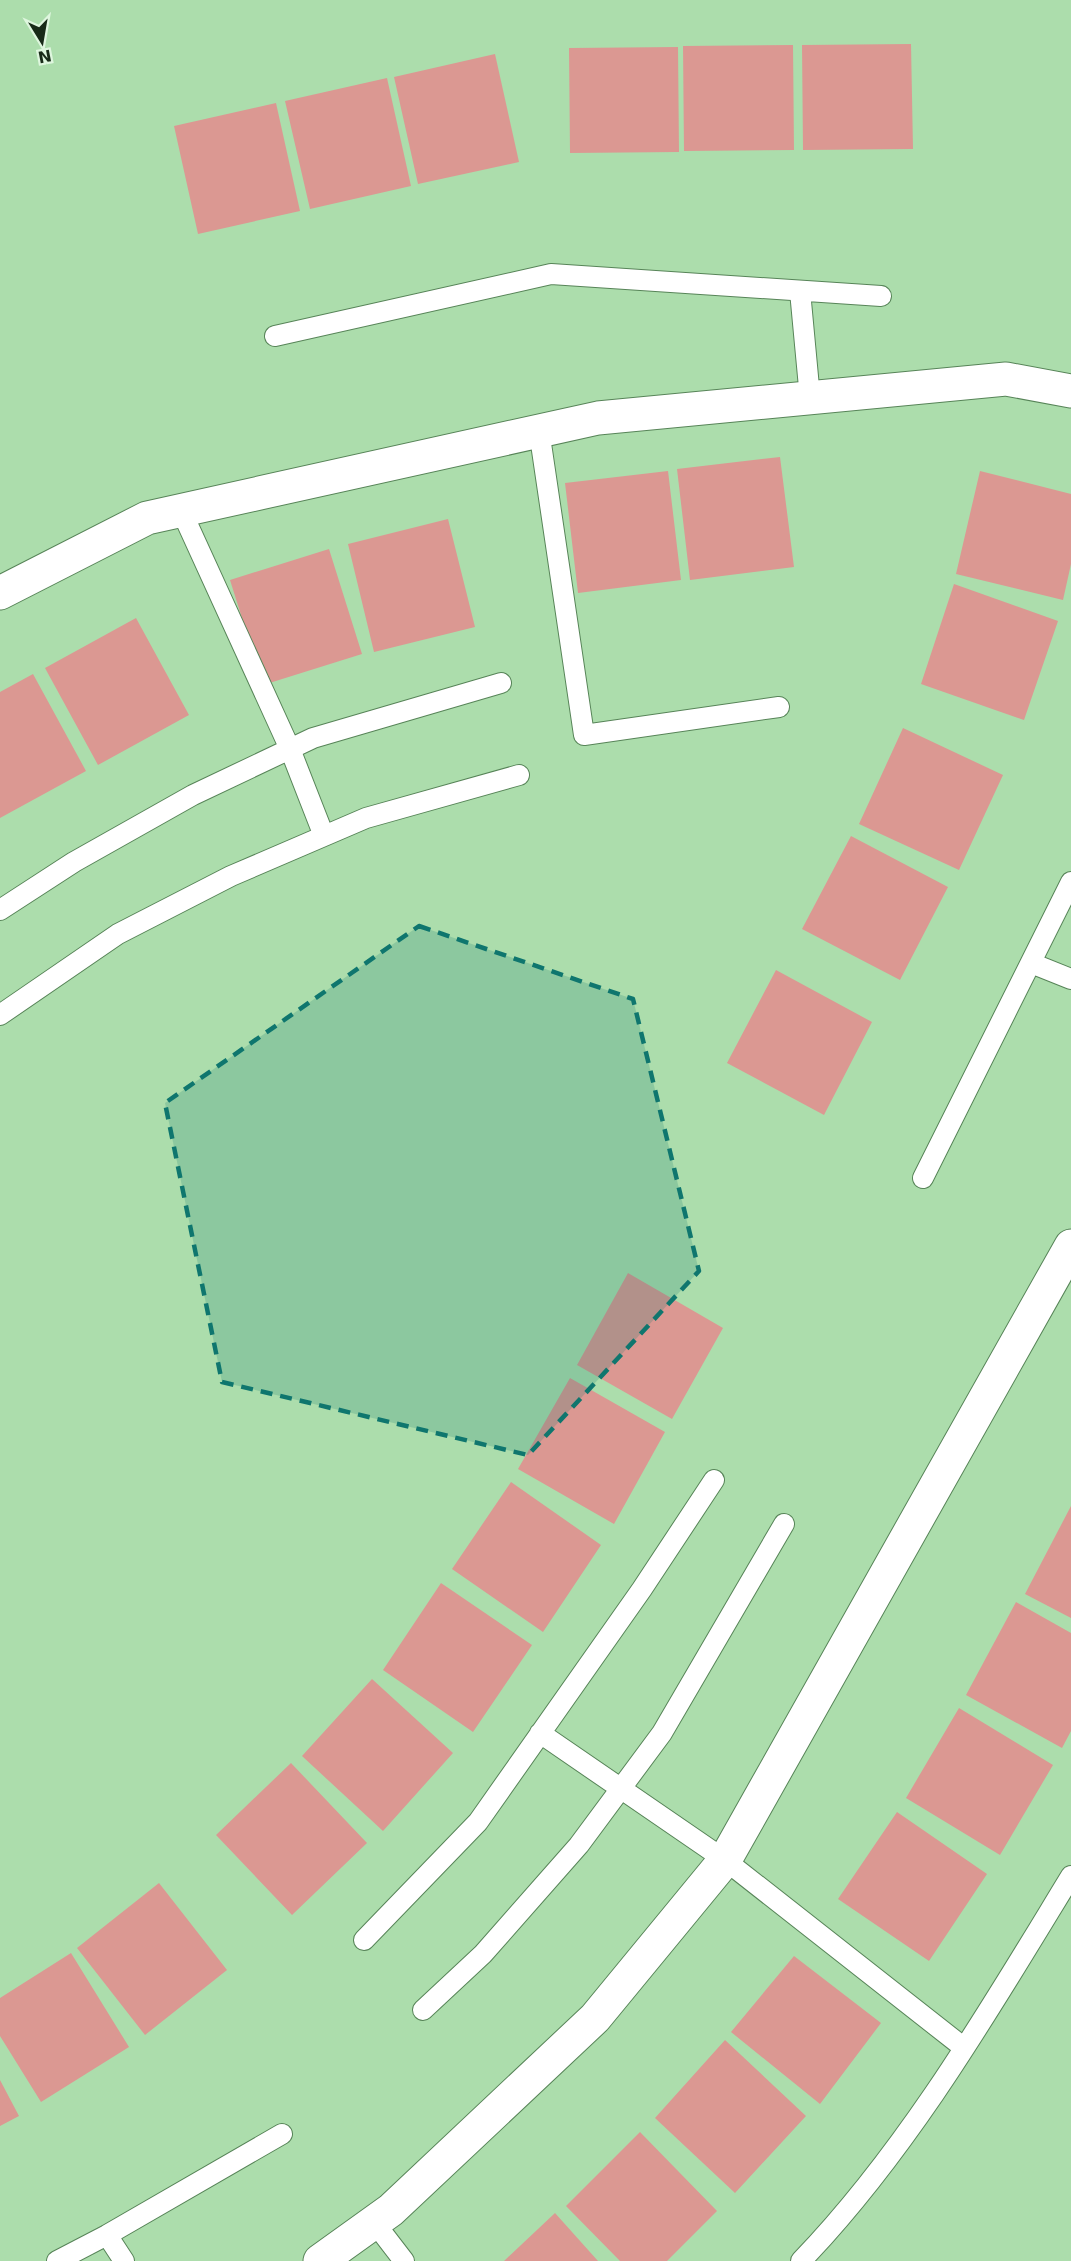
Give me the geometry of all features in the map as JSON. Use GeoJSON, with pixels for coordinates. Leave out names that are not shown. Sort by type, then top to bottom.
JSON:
{"type":"FeatureCollection","features":[{"type":"Feature","properties":{"kind":"street"},"geometry":{"type":"LineString","coordinates":[[0,592],[147,518],[598,418],[1006,380],[1071,391]]}},
{"type":"Feature","properties":{"kind":"street"},"geometry":{"type":"LineString","coordinates":[[320,2261],[391,2210],[595,2018],[725,1860],[1062,1284],[1071,1246]]}},
{"type":"Feature","properties":{"kind":"lane"},"geometry":{"type":"LineString","coordinates":[[275,336],[551,274],[881,296]]}},
{"type":"Feature","properties":{"kind":"lane"},"geometry":{"type":"LineString","coordinates":[[801,291],[810,398]]}},
{"type":"Feature","properties":{"kind":"lane"},"geometry":{"type":"LineString","coordinates":[[539,430],[584,735],[778,707]]}},
{"type":"Feature","properties":{"kind":"lane"},"geometry":{"type":"LineString","coordinates":[[181,510],[290,749],[324,836]]}},
{"type":"Feature","properties":{"kind":"lane"},"geometry":{"type":"LineString","coordinates":[[0,910],[74,862],[193,795],[313,738],[501,683]]}},
{"type":"Feature","properties":{"kind":"lane"},"geometry":{"type":"LineString","coordinates":[[0,1015],[118,934],[231,876],[366,818],[519,775]]}},
{"type":"Feature","properties":{"kind":"lane"},"geometry":{"type":"LineString","coordinates":[[923,1178],[1071,882]]}},
{"type":"Feature","properties":{"kind":"lane"},"geometry":{"type":"LineString","coordinates":[[1031,963],[1071,979]]}},
{"type":"Feature","properties":{"kind":"lane"},"geometry":{"type":"LineString","coordinates":[[364,1940],[478,1822],[642,1589],[714,1480]]}},
{"type":"Feature","properties":{"kind":"lane"},"geometry":{"type":"LineString","coordinates":[[423,2010],[483,1954],[579,1845],[621,1789],[662,1733],[784,1524]]}},
{"type":"Feature","properties":{"kind":"lane"},"geometry":{"type":"LineString","coordinates":[[540,1733],[725,1860],[963,2047]]}},
{"type":"Feature","properties":{"kind":"lane"},"geometry":{"type":"LineString","coordinates":[[801,2261],[883,2165],[963,2047],[1071,1876]]}},
{"type":"Feature","properties":{"kind":"lane"},"geometry":{"type":"LineString","coordinates":[[57,2261],[107,2235],[282,2134]]}},
{"type":"Feature","properties":{"kind":"lane"},"geometry":{"type":"LineString","coordinates":[[374,2222],[404,2261]]}},
{"type":"Feature","properties":{"kind":"lane"},"geometry":{"type":"LineString","coordinates":[[107,2235],[124,2261]]}},
{"type":"Feature","properties":{"kind":"highlighted area"},"geometry":{"type":"Polygon","coordinates":[[[419,926],[633,999],[699,1271],[528,1455],[222,1382],[165,1103],[419,926]]]}},
{"type":"Feature","properties":{"kind":"building"},"geometry":{"type":"Polygon","coordinates":[[[911,44],[913,149],[803,150],[802,45],[911,44]]]}},
{"type":"Feature","properties":{"kind":"building"},"geometry":{"type":"Polygon","coordinates":[[[793,45],[794,150],[684,151],[683,46],[793,45]]]}},
{"type":"Feature","properties":{"kind":"building"},"geometry":{"type":"Polygon","coordinates":[[[678,47],[679,152],[570,153],[569,48],[678,47]]]}},
{"type":"Feature","properties":{"kind":"building"},"geometry":{"type":"Polygon","coordinates":[[[495,54],[519,162],[418,184],[394,77],[495,54]]]}},
{"type":"Feature","properties":{"kind":"building"},"geometry":{"type":"Polygon","coordinates":[[[387,78],[411,186],[310,209],[285,101],[387,78]]]}},
{"type":"Feature","properties":{"kind":"building"},"geometry":{"type":"Polygon","coordinates":[[[276,103],[300,211],[198,234],[174,126],[276,103]]]}},
{"type":"Feature","properties":{"kind":"building"},"geometry":{"type":"Polygon","coordinates":[[[780,457],[794,567],[690,580],[677,469],[780,457]]]}},
{"type":"Feature","properties":{"kind":"building"},"geometry":{"type":"Polygon","coordinates":[[[668,471],[681,580],[578,593],[565,483],[668,471]]]}},
{"type":"Feature","properties":{"kind":"building"},"geometry":{"type":"Polygon","coordinates":[[[980,471],[1071,494],[1071,564],[1063,600],[956,574],[980,471]]]}},
{"type":"Feature","properties":{"kind":"building"},"geometry":{"type":"Polygon","coordinates":[[[448,519],[475,627],[374,652],[348,544],[448,519]]]}},
{"type":"Feature","properties":{"kind":"building"},"geometry":{"type":"Polygon","coordinates":[[[329,549],[362,654],[263,685],[230,580],[329,549]]]}},
{"type":"Feature","properties":{"kind":"building"},"geometry":{"type":"Polygon","coordinates":[[[954,584],[1058,621],[1024,720],[921,684],[954,584]]]}},
{"type":"Feature","properties":{"kind":"building"},"geometry":{"type":"Polygon","coordinates":[[[136,618],[189,715],[98,765],[45,668],[136,618]]]}},
{"type":"Feature","properties":{"kind":"building"},"geometry":{"type":"Polygon","coordinates":[[[33,674],[86,771],[0,818],[0,692],[33,674]]]}},
{"type":"Feature","properties":{"kind":"building"},"geometry":{"type":"Polygon","coordinates":[[[903,728],[1003,775],[959,870],[859,824],[903,728]]]}},
{"type":"Feature","properties":{"kind":"building"},"geometry":{"type":"Polygon","coordinates":[[[851,836],[948,887],[900,980],[802,929],[851,836]]]}},
{"type":"Feature","properties":{"kind":"building"},"geometry":{"type":"Polygon","coordinates":[[[776,970],[872,1022],[824,1115],[727,1063],[776,970]]]}},
{"type":"Feature","properties":{"kind":"building"},"geometry":{"type":"Polygon","coordinates":[[[628,1273],[723,1328],[672,1419],[577,1365],[628,1273]]]}},
{"type":"Feature","properties":{"kind":"building"},"geometry":{"type":"Polygon","coordinates":[[[570,1378],[665,1432],[614,1524],[518,1469],[570,1378]]]}},
{"type":"Feature","properties":{"kind":"building"},"geometry":{"type":"Polygon","coordinates":[[[511,1482],[601,1545],[543,1632],[452,1569],[511,1482]]]}},
{"type":"Feature","properties":{"kind":"building"},"geometry":{"type":"Polygon","coordinates":[[[1071,1506],[1071,1618],[1025,1594],[1071,1506]]]}},
{"type":"Feature","properties":{"kind":"building"},"geometry":{"type":"Polygon","coordinates":[[[441,1583],[532,1645],[473,1732],[383,1670],[441,1583]]]}},
{"type":"Feature","properties":{"kind":"building"},"geometry":{"type":"Polygon","coordinates":[[[1016,1602],[1071,1633],[1071,1731],[1062,1748],[966,1695],[1016,1602]]]}},
{"type":"Feature","properties":{"kind":"building"},"geometry":{"type":"Polygon","coordinates":[[[372,1679],[453,1753],[383,1831],[302,1756],[372,1679]]]}},
{"type":"Feature","properties":{"kind":"building"},"geometry":{"type":"Polygon","coordinates":[[[959,1708],[1053,1765],[1000,1855],[906,1798],[959,1708]]]}},
{"type":"Feature","properties":{"kind":"building"},"geometry":{"type":"Polygon","coordinates":[[[291,1763],[367,1843],[292,1915],[216,1835],[291,1763]]]}},
{"type":"Feature","properties":{"kind":"building"},"geometry":{"type":"Polygon","coordinates":[[[897,1812],[987,1874],[929,1961],[838,1899],[897,1812]]]}},
{"type":"Feature","properties":{"kind":"building"},"geometry":{"type":"Polygon","coordinates":[[[159,1883],[227,1970],[145,2035],[77,1948],[159,1883]]]}},
{"type":"Feature","properties":{"kind":"building"},"geometry":{"type":"Polygon","coordinates":[[[71,1953],[129,2047],[41,2102],[0,2036],[0,1998],[71,1953]]]}},
{"type":"Feature","properties":{"kind":"building"},"geometry":{"type":"Polygon","coordinates":[[[794,1956],[881,2023],[820,2104],[731,2032],[794,1956]]]}},
{"type":"Feature","properties":{"kind":"building"},"geometry":{"type":"Polygon","coordinates":[[[725,2040],[806,2116],[735,2193],[655,2118],[725,2040]]]}},
{"type":"Feature","properties":{"kind":"building"},"geometry":{"type":"Polygon","coordinates":[[[0,2080],[19,2116],[0,2126],[0,2080]]]}},
{"type":"Feature","properties":{"kind":"building"},"geometry":{"type":"Polygon","coordinates":[[[640,2132],[717,2211],[667,2261],[620,2261],[566,2206],[640,2132]]]}},
{"type":"Feature","properties":{"kind":"building"},"geometry":{"type":"Polygon","coordinates":[[[555,2213],[598,2261],[504,2261],[555,2213]]]}}]}
